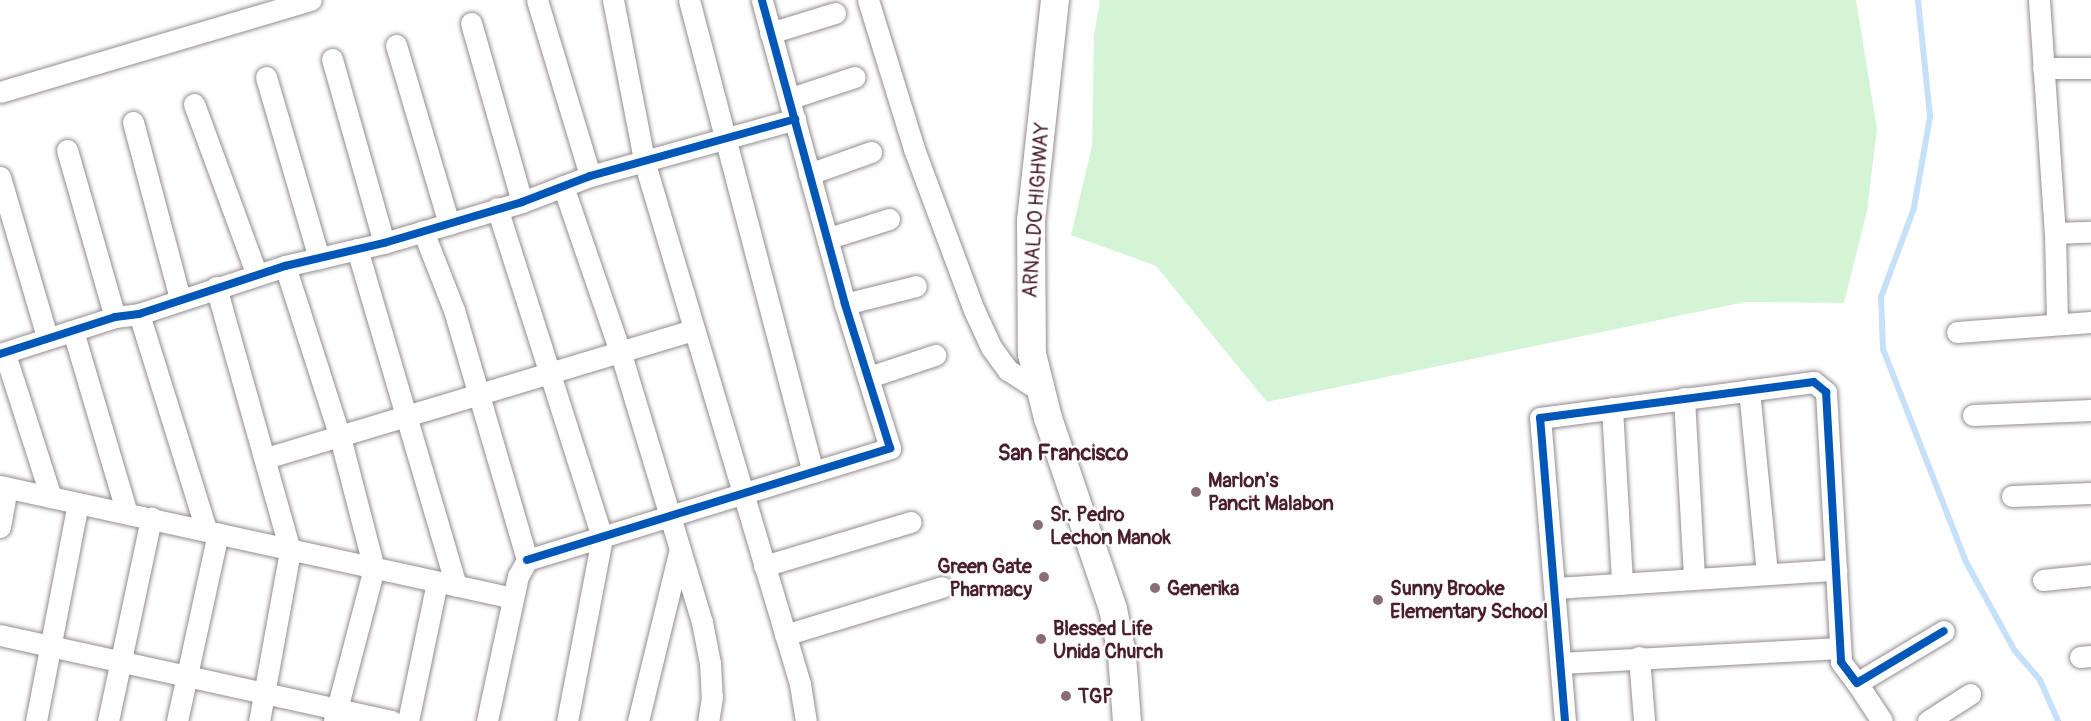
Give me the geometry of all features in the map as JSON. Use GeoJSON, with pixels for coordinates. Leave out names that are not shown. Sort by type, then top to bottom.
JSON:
{"type":"FeatureCollection","features":[{"type":"Feature","properties":{"kind":"main road","name":"ARNALDO HIGHWAY"},"geometry":{"type":"LineString","coordinates":[[1055,0],[1031,220],[1029,306],[1040,391],[1069,528],[1101,644],[1109,721]]}},
{"type":"Feature","properties":{"kind":"main road","name":"ARNALDO HIGHWAY"},"geometry":{"type":"LineString","coordinates":[[1047,418],[1113,609],[1122,654],[1127,721]]}},
{"type":"Feature","properties":{"kind":"street"},"geometry":{"type":"LineString","coordinates":[[0,93],[311,0]]}},
{"type":"Feature","properties":{"kind":"street"},"geometry":{"type":"LineString","coordinates":[[537,0],[590,176]]}},
{"type":"Feature","properties":{"kind":"street"},"geometry":{"type":"LineString","coordinates":[[614,0],[645,164],[741,493],[800,684],[806,721]]}},
{"type":"Feature","properties":{"kind":"street"},"geometry":{"type":"LineString","coordinates":[[689,0],[813,472]]}},
{"type":"Feature","properties":{"kind":"street"},"geometry":{"type":"LineString","coordinates":[[487,721],[518,576],[527,561],[667,515],[890,448],[845,304],[829,238],[809,174],[791,98],[762,0]]}},
{"type":"Feature","properties":{"kind":"street"},"geometry":{"type":"LineString","coordinates":[[868,0],[914,149],[990,347],[1008,370],[1040,391]]}},
{"type":"Feature","properties":{"kind":"street"},"geometry":{"type":"LineString","coordinates":[[2039,0],[2055,233],[2056,323]]}},
{"type":"Feature","properties":{"kind":"street"},"geometry":{"type":"LineString","coordinates":[[770,33],[835,13]]}},
{"type":"Feature","properties":{"kind":"street"},"geometry":{"type":"LineString","coordinates":[[471,23],[522,202]]}},
{"type":"Feature","properties":{"kind":"street"},"geometry":{"type":"LineString","coordinates":[[396,45],[449,224]]}},
{"type":"Feature","properties":{"kind":"street"},"geometry":{"type":"LineString","coordinates":[[332,59],[384,243]]}},
{"type":"Feature","properties":{"kind":"street"},"geometry":{"type":"LineString","coordinates":[[2043,68],[2091,68]]}},
{"type":"Feature","properties":{"kind":"street"},"geometry":{"type":"LineString","coordinates":[[266,77],[319,258]]}},
{"type":"Feature","properties":{"kind":"street"},"geometry":{"type":"LineString","coordinates":[[791,98],[855,77]]}},
{"type":"Feature","properties":{"kind":"street"},"geometry":{"type":"LineString","coordinates":[[194,104],[257,274]]}},
{"type":"Feature","properties":{"kind":"street"},"geometry":{"type":"LineString","coordinates":[[51,497],[2,354],[47,337],[116,317],[139,314],[257,274],[384,243],[522,202],[590,176],[645,164],[795,119]]}},
{"type":"Feature","properties":{"kind":"street"},"geometry":{"type":"LineString","coordinates":[[133,122],[180,299]]}},
{"type":"Feature","properties":{"kind":"street"},"geometry":{"type":"LineString","coordinates":[[67,150],[116,317]]}},
{"type":"Feature","properties":{"kind":"street"},"geometry":{"type":"LineString","coordinates":[[809,174],[871,152]]}},
{"type":"Feature","properties":{"kind":"street"},"geometry":{"type":"LineString","coordinates":[[0,177],[47,337]]}},
{"type":"Feature","properties":{"kind":"street"},"geometry":{"type":"LineString","coordinates":[[563,186],[621,354],[710,663],[712,697],[708,721]]}},
{"type":"Feature","properties":{"kind":"street"},"geometry":{"type":"LineString","coordinates":[[497,208],[553,373],[602,538],[567,721]]}},
{"type":"Feature","properties":{"kind":"street"},"geometry":{"type":"LineString","coordinates":[[829,238],[890,219]]}},
{"type":"Feature","properties":{"kind":"street"},"geometry":{"type":"LineString","coordinates":[[423,231],[454,310],[527,561]]}},
{"type":"Feature","properties":{"kind":"street"},"geometry":{"type":"LineString","coordinates":[[2055,233],[2091,232]]}},
{"type":"Feature","properties":{"kind":"street"},"geometry":{"type":"LineString","coordinates":[[357,249],[407,417],[446,584],[408,721]]}},
{"type":"Feature","properties":{"kind":"street"},"geometry":{"type":"LineString","coordinates":[[285,266],[340,437],[374,568],[335,715]]}},
{"type":"Feature","properties":{"kind":"street"},"geometry":{"type":"LineString","coordinates":[[845,304],[916,286]]}},
{"type":"Feature","properties":{"kind":"street"},"geometry":{"type":"LineString","coordinates":[[216,287],[266,458],[290,551],[259,721]]}},
{"type":"Feature","properties":{"kind":"street"},"geometry":{"type":"LineString","coordinates":[[139,314],[212,531],[187,677],[177,721]]}},
{"type":"Feature","properties":{"kind":"street"},"geometry":{"type":"LineString","coordinates":[[1957,332],[2091,322]]}},
{"type":"Feature","properties":{"kind":"street"},"geometry":{"type":"LineString","coordinates":[[266,458],[621,354],[693,330]]}},
{"type":"Feature","properties":{"kind":"street"},"geometry":{"type":"LineString","coordinates":[[73,331],[127,513]]}},
{"type":"Feature","properties":{"kind":"street"},"geometry":{"type":"LineString","coordinates":[[869,377],[935,356]]}},
{"type":"Feature","properties":{"kind":"street"},"geometry":{"type":"LineString","coordinates":[[1565,721],[1556,588],[1540,417],[1814,382],[1826,392],[1839,648],[1842,662],[1882,721]]}},
{"type":"Feature","properties":{"kind":"street"},"geometry":{"type":"LineString","coordinates":[[1749,390],[1767,574]]}},
{"type":"Feature","properties":{"kind":"street"},"geometry":{"type":"LineString","coordinates":[[1684,398],[1694,579]]}},
{"type":"Feature","properties":{"kind":"street"},"geometry":{"type":"LineString","coordinates":[[1612,408],[1622,584]]}},
{"type":"Feature","properties":{"kind":"street"},"geometry":{"type":"LineString","coordinates":[[1973,415],[2091,410]]}},
{"type":"Feature","properties":{"kind":"street"},"geometry":{"type":"LineString","coordinates":[[0,527],[4,487],[513,598]]}},
{"type":"Feature","properties":{"kind":"street"},"geometry":{"type":"LineString","coordinates":[[2012,496],[2091,493]]}},
{"type":"Feature","properties":{"kind":"street"},"geometry":{"type":"LineString","coordinates":[[36,721],[78,503]]}},
{"type":"Feature","properties":{"kind":"street"},"geometry":{"type":"LineString","coordinates":[[108,721],[119,660],[151,518]]}},
{"type":"Feature","properties":{"kind":"street"},"geometry":{"type":"LineString","coordinates":[[764,566],[911,522]]}},
{"type":"Feature","properties":{"kind":"street"},"geometry":{"type":"LineString","coordinates":[[638,721],[679,551]]}},
{"type":"Feature","properties":{"kind":"street"},"geometry":{"type":"LineString","coordinates":[[1556,588],[1836,570]]}},
{"type":"Feature","properties":{"kind":"street"},"geometry":{"type":"LineString","coordinates":[[2043,580],[2091,575]]}},
{"type":"Feature","properties":{"kind":"street"},"geometry":{"type":"LineString","coordinates":[[785,635],[942,587]]}},
{"type":"Feature","properties":{"kind":"street"},"geometry":{"type":"LineString","coordinates":[[1857,683],[1944,631]]}},
{"type":"Feature","properties":{"kind":"street"},"geometry":{"type":"LineString","coordinates":[[0,635],[265,694],[335,715],[392,721]]}},
{"type":"Feature","properties":{"kind":"street"},"geometry":{"type":"LineString","coordinates":[[1561,663],[1839,648]]}},
{"type":"Feature","properties":{"kind":"street"},"geometry":{"type":"LineString","coordinates":[[1639,657],[1644,721]]}},
{"type":"Feature","properties":{"kind":"street"},"geometry":{"type":"LineString","coordinates":[[1928,721],[1970,694]]}},
{"type":"Feature","properties":{"kind":"green space"},"geometry":{"type":"Polygon","coordinates":[[[1100,0],[1856,0],[1877,129],[1867,211],[1844,303],[1745,302],[1267,402],[1156,266],[1071,235],[1092,146],[1094,35],[1100,0]]]}},
{"type":"Feature","properties":{"kind":"waterway"},"geometry":{"type":"LineString","coordinates":[[1918,0],[1930,117],[1914,208],[1881,297],[1883,349],[1966,562],[2015,651],[2040,680],[2058,721]]}},
{"type":"Feature","properties":{"kind":"cycle path"},"geometry":{"type":"LineString","coordinates":[[527,560],[890,448],[845,304],[762,0]]}},
{"type":"Feature","properties":{"kind":"cycle path"},"geometry":{"type":"LineString","coordinates":[[0,354],[115,317],[139,314],[285,266],[384,243],[522,202],[590,176],[795,119]]}},
{"type":"Feature","properties":{"kind":"cycle path"},"geometry":{"type":"LineString","coordinates":[[1565,721],[1540,418],[1814,382],[1826,392],[1841,662],[1857,683],[1944,631]]}},
{"type":"Feature","properties":{"kind":"place","name":"Marlon's Pancit Malabon"},"geometry":{"type":"Point","coordinates":[1196,492]}},
{"type":"Feature","properties":{"kind":"place","name":"Sr. Pedro Lechon Manok"},"geometry":{"type":"Point","coordinates":[1038,525]}},
{"type":"Feature","properties":{"kind":"place","name":"Green Gate Pharmacy"},"geometry":{"type":"Point","coordinates":[1044,577]}},
{"type":"Feature","properties":{"kind":"place","name":"Generika"},"geometry":{"type":"Point","coordinates":[1155,588]}},
{"type":"Feature","properties":{"kind":"place","name":"Sunny Brooke Elementary School"},"geometry":{"type":"Point","coordinates":[1378,600]}},
{"type":"Feature","properties":{"kind":"place","name":"Blessed Life Unida Church"},"geometry":{"type":"Point","coordinates":[1041,639]}},
{"type":"Feature","properties":{"kind":"place","name":"TGP"},"geometry":{"type":"Point","coordinates":[1066,696]}},
{"type":"Feature","properties":{"kind":"district","name":"San Francisco"},"geometry":{"type":"Point","coordinates":[1063,454]}}]}
